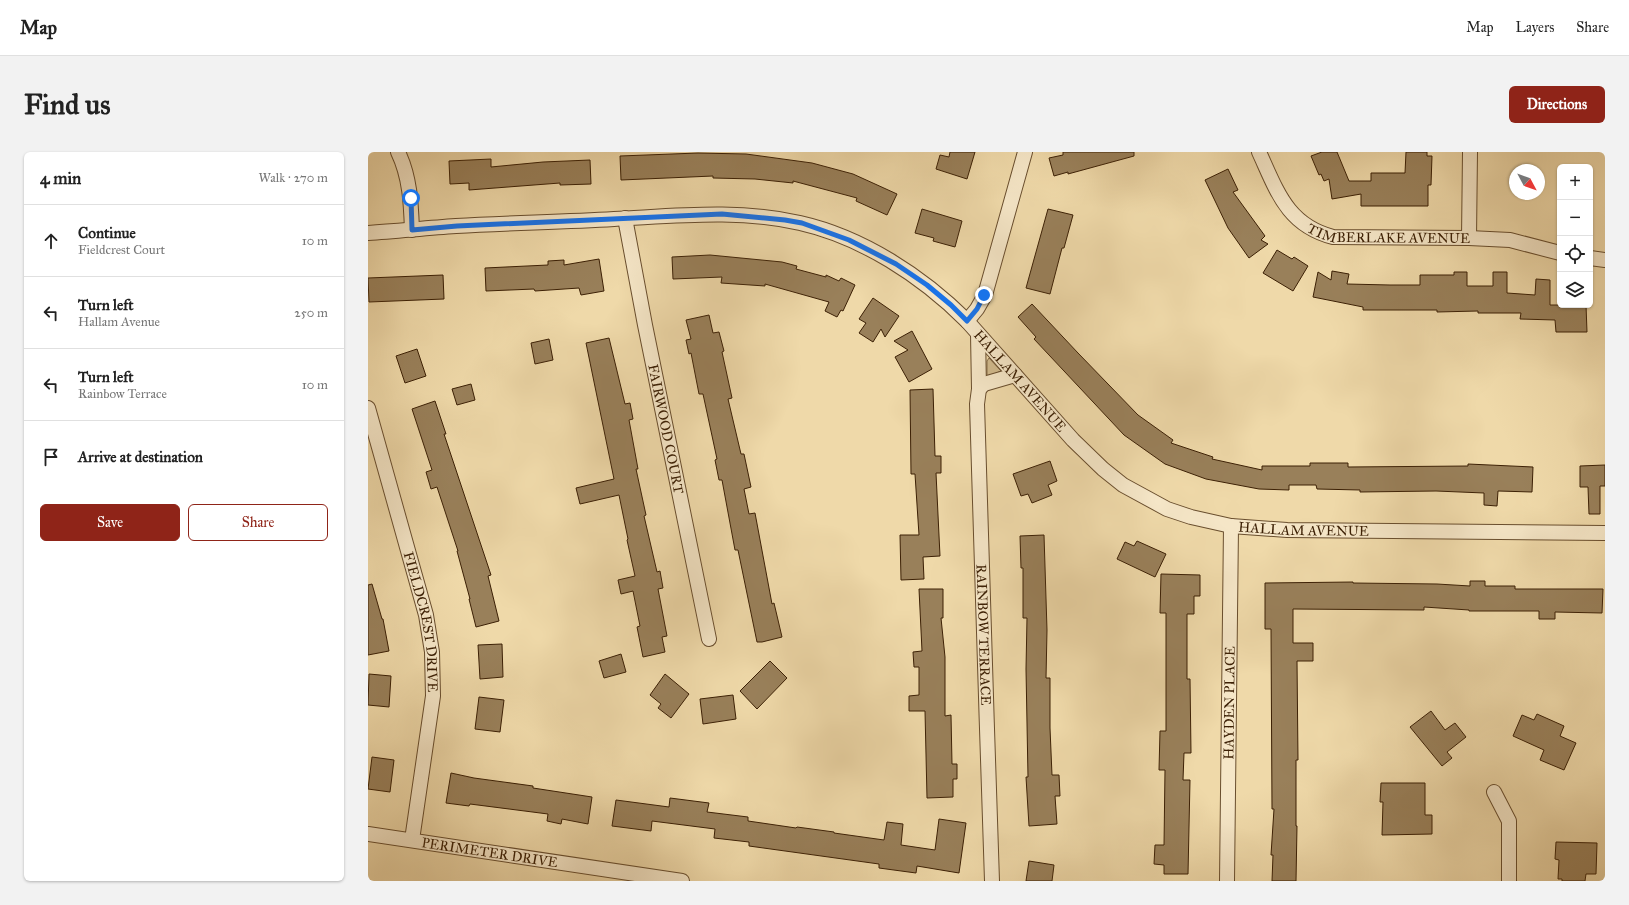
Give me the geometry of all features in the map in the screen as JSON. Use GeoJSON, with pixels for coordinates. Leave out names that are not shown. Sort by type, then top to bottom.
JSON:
{"type":"FeatureCollection","features":[{"type":"Feature","properties":{"kind":"street"},"geometry":{"type":"LineString","coordinates":[[398,152],[404,166],[411,198],[412,230]]}},
{"type":"Feature","properties":{"kind":"street"},"geometry":{"type":"LineString","coordinates":[[967,321],[977,309],[984,295],[1025,152]]}},
{"type":"Feature","properties":{"kind":"street","name":"TIMBERLAKE AVENUE"},"geometry":{"type":"LineString","coordinates":[[1259,152],[1273,184],[1287,208],[1302,223],[1319,233],[1333,237],[1469,238],[1510,240],[1557,252]]}},
{"type":"Feature","properties":{"kind":"street"},"geometry":{"type":"LineString","coordinates":[[1469,238],[1470,152]]}},
{"type":"Feature","properties":{"kind":"street","name":"HALLAM AVENUE"},"geometry":{"type":"LineString","coordinates":[[368,232],[457,226],[722,214],[802,223],[849,240],[896,264],[927,285],[967,321],[1073,440],[1103,469],[1124,485],[1166,509],[1191,517],[1231,526],[1287,530],[1605,534]]}},
{"type":"Feature","properties":{"kind":"street","name":"FAIRWOOD COURT"},"geometry":{"type":"LineString","coordinates":[[625,218],[709,639]]}},
{"type":"Feature","properties":{"kind":"street"},"geometry":{"type":"LineString","coordinates":[[1593,258],[1605,260]]}},
{"type":"Feature","properties":{"kind":"street","name":"RAINBOW TERRACE"},"geometry":{"type":"LineString","coordinates":[[978,334],[979,389],[977,404],[992,881]]}},
{"type":"Feature","properties":{"kind":"street"},"geometry":{"type":"LineString","coordinates":[[979,389],[984,384],[1016,375]]}},
{"type":"Feature","properties":{"kind":"street","name":"FIELDCREST DRIVE"},"geometry":{"type":"LineString","coordinates":[[368,408],[426,615],[432,652],[433,696],[412,840]]}},
{"type":"Feature","properties":{"kind":"street","name":"HAYDEN PLACE"},"geometry":{"type":"LineString","coordinates":[[1228,881],[1231,526]]}},
{"type":"Feature","properties":{"kind":"street"},"geometry":{"type":"LineString","coordinates":[[1494,792],[1509,821],[1509,881]]}},
{"type":"Feature","properties":{"kind":"street","name":"PERIMETER DRIVE"},"geometry":{"type":"LineString","coordinates":[[368,834],[682,881]]}},
{"type":"Feature","properties":{"kind":"shaded area"},"geometry":{"type":"Polygon","coordinates":[[[989,358],[1001,371],[987,377],[987,361],[989,358]]]}},
{"type":"Feature","properties":{"kind":"building"},"geometry":{"type":"Polygon","coordinates":[[[950,152],[975,152],[967,179],[936,169],[940,155],[949,157],[950,152]]]}},
{"type":"Feature","properties":{"kind":"building"},"geometry":{"type":"Polygon","coordinates":[[[1063,152],[1134,152],[1134,156],[1068,174],[1068,172],[1054,176],[1049,158],[1063,155],[1063,152]]]}},
{"type":"Feature","properties":{"kind":"building"},"geometry":{"type":"Polygon","coordinates":[[[1322,152],[1337,152],[1349,181],[1371,181],[1371,173],[1405,173],[1406,152],[1427,152],[1427,156],[1432,156],[1431,185],[1428,185],[1428,206],[1361,206],[1361,194],[1332,199],[1329,179],[1324,181],[1321,174],[1319,175],[1311,156],[1322,152]]]}},
{"type":"Feature","properties":{"kind":"building"},"geometry":{"type":"Polygon","coordinates":[[[698,153],[746,154],[812,163],[853,174],[897,194],[887,215],[856,201],[857,198],[793,181],[793,183],[755,179],[713,178],[713,176],[621,180],[620,156],[698,153]]]}},
{"type":"Feature","properties":{"kind":"building"},"geometry":{"type":"Polygon","coordinates":[[[491,159],[491,167],[543,162],[590,160],[591,184],[560,185],[560,183],[469,190],[469,183],[450,184],[449,161],[491,159]]]}},
{"type":"Feature","properties":{"kind":"building"},"geometry":{"type":"Polygon","coordinates":[[[1228,169],[1238,190],[1233,192],[1265,236],[1261,240],[1268,244],[1249,258],[1228,228],[1205,180],[1228,169]]]}},
{"type":"Feature","properties":{"kind":"building"},"geometry":{"type":"Polygon","coordinates":[[[922,209],[962,221],[955,247],[933,241],[934,238],[915,233],[922,209]]]}},
{"type":"Feature","properties":{"kind":"building"},"geometry":{"type":"Polygon","coordinates":[[[1048,209],[1073,215],[1064,248],[1062,248],[1050,294],[1026,288],[1048,209]]]}},
{"type":"Feature","properties":{"kind":"building"},"geometry":{"type":"Polygon","coordinates":[[[1277,250],[1292,259],[1294,257],[1308,266],[1293,291],[1263,273],[1277,250]]]}},
{"type":"Feature","properties":{"kind":"building"},"geometry":{"type":"Polygon","coordinates":[[[710,255],[782,262],[797,266],[796,269],[826,277],[826,275],[839,281],[841,278],[855,285],[843,311],[841,310],[837,317],[825,311],[829,302],[765,284],[765,286],[721,283],[722,277],[673,279],[672,257],[710,255]]]}},
{"type":"Feature","properties":{"kind":"building"},"geometry":{"type":"Polygon","coordinates":[[[599,259],[604,291],[581,295],[579,288],[535,291],[534,289],[486,291],[485,268],[548,265],[548,261],[564,260],[564,265],[599,259]]]}},
{"type":"Feature","properties":{"kind":"building"},"geometry":{"type":"Polygon","coordinates":[[[1332,271],[1349,274],[1347,284],[1420,285],[1420,275],[1454,275],[1454,272],[1467,272],[1467,286],[1493,286],[1493,272],[1507,272],[1507,293],[1535,295],[1536,279],[1550,280],[1550,305],[1557,305],[1557,308],[1586,308],[1587,332],[1556,332],[1555,320],[1520,319],[1521,313],[1478,313],[1478,311],[1437,312],[1437,310],[1363,310],[1363,307],[1313,297],[1318,272],[1331,280],[1332,271]]]}},
{"type":"Feature","properties":{"kind":"building"},"geometry":{"type":"Polygon","coordinates":[[[443,275],[444,299],[369,302],[368,278],[443,275]]]}},
{"type":"Feature","properties":{"kind":"building"},"geometry":{"type":"Polygon","coordinates":[[[873,298],[899,316],[885,337],[881,329],[873,342],[859,333],[866,323],[859,319],[873,298]]]}},
{"type":"Feature","properties":{"kind":"building"},"geometry":{"type":"Polygon","coordinates":[[[1032,304],[1138,415],[1173,440],[1171,443],[1213,457],[1212,459],[1262,470],[1262,466],[1310,466],[1310,463],[1348,463],[1348,467],[1468,466],[1468,464],[1533,467],[1532,492],[1498,491],[1497,506],[1484,505],[1484,493],[1436,491],[1360,492],[1360,490],[1317,489],[1316,485],[1289,485],[1289,490],[1259,489],[1206,479],[1165,464],[1124,435],[1034,339],[1036,337],[1018,317],[1032,304]]]}},
{"type":"Feature","properties":{"kind":"building"},"geometry":{"type":"Polygon","coordinates":[[[709,315],[713,333],[719,332],[724,351],[722,352],[732,398],[728,399],[741,454],[744,454],[751,487],[744,489],[749,514],[755,513],[772,604],[774,603],[782,637],[762,642],[757,642],[738,550],[735,550],[722,480],[719,480],[715,460],[717,459],[703,394],[699,394],[691,353],[689,354],[686,340],[691,339],[686,320],[709,315]]]}},
{"type":"Feature","properties":{"kind":"building"},"geometry":{"type":"Polygon","coordinates":[[[912,331],[932,369],[909,382],[895,357],[908,350],[894,341],[912,331]]]}},
{"type":"Feature","properties":{"kind":"building"},"geometry":{"type":"Polygon","coordinates":[[[609,338],[625,404],[630,403],[633,419],[629,420],[638,469],[636,469],[646,515],[644,516],[657,572],[660,571],[663,588],[658,589],[667,636],[662,637],[665,652],[643,657],[637,627],[640,626],[633,591],[621,594],[618,580],[635,576],[619,495],[580,504],[576,488],[614,479],[586,343],[609,338]]]}},
{"type":"Feature","properties":{"kind":"building"},"geometry":{"type":"Polygon","coordinates":[[[549,339],[553,360],[535,364],[531,343],[549,339]]]}},
{"type":"Feature","properties":{"kind":"building"},"geometry":{"type":"Polygon","coordinates":[[[417,349],[426,376],[405,383],[396,356],[417,349]]]}},
{"type":"Feature","properties":{"kind":"building"},"geometry":{"type":"Polygon","coordinates":[[[471,384],[475,400],[457,405],[452,389],[471,384]]]}},
{"type":"Feature","properties":{"kind":"building"},"geometry":{"type":"Polygon","coordinates":[[[933,389],[935,456],[941,456],[941,473],[936,473],[940,556],[923,557],[924,579],[901,580],[900,535],[919,535],[915,474],[911,474],[910,390],[933,389]]]}},
{"type":"Feature","properties":{"kind":"building"},"geometry":{"type":"Polygon","coordinates":[[[435,401],[446,434],[444,434],[491,575],[488,576],[499,621],[476,627],[458,551],[437,487],[431,489],[426,472],[432,470],[412,409],[435,401]]]}},
{"type":"Feature","properties":{"kind":"building"},"geometry":{"type":"Polygon","coordinates":[[[1050,461],[1057,481],[1048,485],[1052,495],[1032,503],[1028,494],[1021,496],[1013,474],[1050,461]]]}},
{"type":"Feature","properties":{"kind":"building"},"geometry":{"type":"Polygon","coordinates":[[[1605,465],[1605,486],[1600,486],[1600,514],[1589,514],[1588,487],[1580,487],[1580,466],[1605,465]]]}},
{"type":"Feature","properties":{"kind":"building"},"geometry":{"type":"Polygon","coordinates":[[[1044,535],[1047,630],[1046,678],[1050,678],[1052,775],[1059,775],[1060,796],[1055,796],[1057,824],[1029,826],[1026,777],[1028,777],[1026,669],[1027,618],[1023,618],[1023,568],[1021,568],[1020,536],[1044,535]]]}},
{"type":"Feature","properties":{"kind":"building"},"geometry":{"type":"Polygon","coordinates":[[[1137,541],[1166,554],[1155,577],[1117,559],[1125,542],[1134,546],[1137,541]]]}},
{"type":"Feature","properties":{"kind":"building"},"geometry":{"type":"Polygon","coordinates":[[[1161,574],[1200,575],[1200,596],[1194,596],[1194,614],[1187,614],[1187,679],[1190,679],[1191,753],[1184,753],[1183,780],[1190,780],[1188,874],[1164,874],[1164,865],[1154,864],[1155,845],[1164,845],[1165,770],[1159,770],[1160,731],[1166,731],[1166,613],[1160,613],[1161,574]]]}},
{"type":"Feature","properties":{"kind":"building"},"geometry":{"type":"Polygon","coordinates":[[[1470,581],[1485,581],[1485,586],[1515,586],[1515,589],[1603,589],[1602,613],[1555,612],[1555,619],[1539,619],[1539,611],[1469,611],[1424,607],[1424,610],[1293,609],[1293,643],[1313,643],[1313,661],[1297,661],[1298,760],[1296,760],[1296,881],[1272,881],[1273,855],[1271,855],[1274,809],[1272,809],[1271,629],[1265,629],[1265,583],[1353,582],[1470,586],[1470,581]]]}},
{"type":"Feature","properties":{"kind":"building"},"geometry":{"type":"Polygon","coordinates":[[[372,584],[383,619],[389,651],[368,655],[368,585],[372,584]]]}},
{"type":"Feature","properties":{"kind":"building"},"geometry":{"type":"Polygon","coordinates":[[[919,589],[943,589],[943,618],[941,618],[945,657],[945,716],[951,715],[952,764],[957,764],[957,779],[953,779],[953,797],[927,798],[925,711],[909,711],[909,696],[919,695],[919,667],[914,667],[913,652],[922,651],[919,589]]]}},
{"type":"Feature","properties":{"kind":"building"},"geometry":{"type":"Polygon","coordinates":[[[502,644],[503,677],[480,679],[478,645],[502,644]]]}},
{"type":"Feature","properties":{"kind":"building"},"geometry":{"type":"Polygon","coordinates":[[[621,654],[626,672],[604,678],[599,661],[621,654]]]}},
{"type":"Feature","properties":{"kind":"building"},"geometry":{"type":"Polygon","coordinates":[[[770,661],[787,678],[757,709],[740,691],[770,661]]]}},
{"type":"Feature","properties":{"kind":"building"},"geometry":{"type":"Polygon","coordinates":[[[369,674],[391,676],[389,707],[368,705],[369,674]]]}},
{"type":"Feature","properties":{"kind":"building"},"geometry":{"type":"Polygon","coordinates":[[[665,674],[689,694],[671,718],[658,708],[661,704],[650,695],[665,674]]]}},
{"type":"Feature","properties":{"kind":"building"},"geometry":{"type":"Polygon","coordinates":[[[733,695],[736,719],[703,724],[700,699],[733,695]]]}},
{"type":"Feature","properties":{"kind":"building"},"geometry":{"type":"Polygon","coordinates":[[[479,697],[504,700],[500,732],[475,729],[479,697]]]}},
{"type":"Feature","properties":{"kind":"building"},"geometry":{"type":"Polygon","coordinates":[[[1431,711],[1445,730],[1455,723],[1466,737],[1447,752],[1452,758],[1442,766],[1410,727],[1431,711]]]}},
{"type":"Feature","properties":{"kind":"building"},"geometry":{"type":"Polygon","coordinates":[[[1537,714],[1564,726],[1560,736],[1576,743],[1564,770],[1540,760],[1544,750],[1513,736],[1522,715],[1534,720],[1537,714]]]}},
{"type":"Feature","properties":{"kind":"building"},"geometry":{"type":"Polygon","coordinates":[[[372,757],[394,760],[390,792],[368,789],[372,757]]]}},
{"type":"Feature","properties":{"kind":"building"},"geometry":{"type":"Polygon","coordinates":[[[451,773],[592,797],[588,824],[562,819],[561,824],[547,821],[548,814],[470,804],[469,806],[446,803],[451,773]]]}},
{"type":"Feature","properties":{"kind":"building"},"geometry":{"type":"Polygon","coordinates":[[[1381,783],[1425,783],[1425,815],[1432,815],[1432,834],[1382,835],[1383,802],[1380,802],[1381,783]]]}},
{"type":"Feature","properties":{"kind":"building"},"geometry":{"type":"Polygon","coordinates":[[[670,798],[709,803],[707,812],[748,817],[748,821],[884,840],[887,822],[903,824],[901,845],[935,850],[939,819],[966,823],[959,873],[917,866],[916,873],[879,868],[879,864],[749,846],[749,842],[714,838],[715,829],[652,821],[651,831],[612,826],[616,800],[669,807],[670,798]]]}},
{"type":"Feature","properties":{"kind":"building"},"geometry":{"type":"Polygon","coordinates":[[[1556,842],[1597,843],[1596,874],[1586,874],[1585,881],[1562,881],[1562,879],[1558,879],[1559,860],[1555,859],[1556,842]]]}},
{"type":"Feature","properties":{"kind":"building"},"geometry":{"type":"Polygon","coordinates":[[[1029,861],[1054,865],[1052,881],[1026,881],[1029,861]]]}},
{"type":"Feature","properties":{"kind":"route"},"geometry":{"type":"LineString","coordinates":[[411,198],[412,230],[457,226],[722,214],[785,220],[802,223],[849,240],[896,264],[927,285],[967,321],[977,309],[984,295]]}}]}
